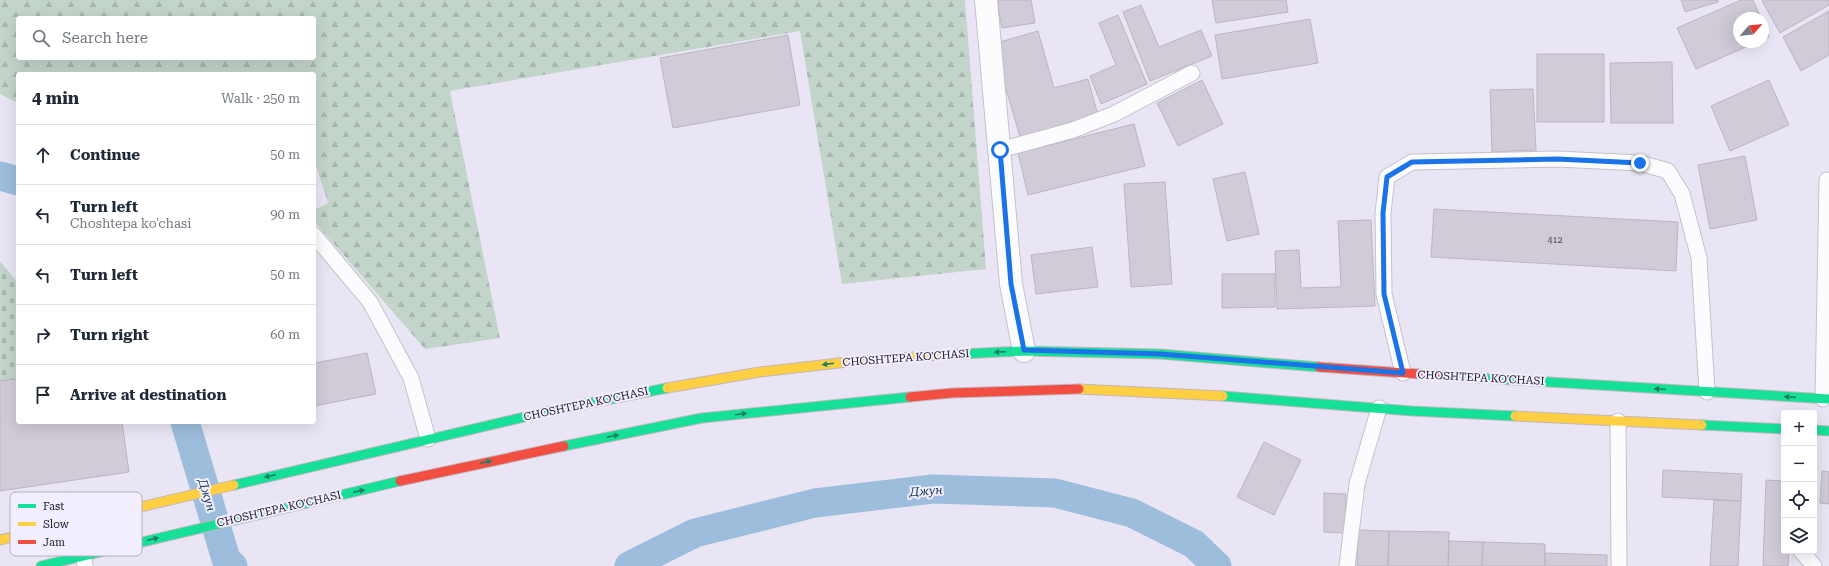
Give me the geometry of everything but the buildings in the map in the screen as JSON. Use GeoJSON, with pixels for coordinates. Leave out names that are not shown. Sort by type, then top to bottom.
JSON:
{"type":"FeatureCollection","features":[{"type":"Feature","properties":{"kind":"main road","name":"CHOSHTEPA KO'CHASI"},"geometry":{"type":"LineString","coordinates":[[142,506],[428,438],[550,411],[660,389],[760,372],[848,362],[1024,350],[1160,354],[1403,373],[1826,399]]}},
{"type":"Feature","properties":{"kind":"main road","name":"CHOSHTEPA KO'CHASI"},"geometry":{"type":"LineString","coordinates":[[142,542],[321,499],[544,449],[702,418],[952,393],[1094,390],[1232,396],[1379,408],[1781,429]]}},
{"type":"Feature","properties":{"kind":"main road"},"geometry":{"type":"LineString","coordinates":[[1817,430],[1829,431]]}},
{"type":"Feature","properties":{"kind":"main road","name":"CHOSHTEPA KO'CHASI"},"geometry":{"type":"LineString","coordinates":[[0,540],[10,538]]}},
{"type":"Feature","properties":{"kind":"main road","name":"CHOSHTEPA KO'CHASI"},"geometry":{"type":"LineString","coordinates":[[41,566],[74,562],[92,556]]}},
{"type":"Feature","properties":{"kind":"street"},"geometry":{"type":"LineString","coordinates":[[986,0],[1011,284],[1024,350]]}},
{"type":"Feature","properties":{"kind":"lane"},"geometry":{"type":"LineString","coordinates":[[1000,150],[1072,130],[1114,114],[1192,73]]}},
{"type":"Feature","properties":{"kind":"lane"},"geometry":{"type":"LineString","coordinates":[[1403,373],[1384,294],[1383,213],[1387,177],[1412,162],[1557,159],[1640,163],[1668,171],[1682,194],[1699,258],[1707,392]]}},
{"type":"Feature","properties":{"kind":"lane"},"geometry":{"type":"LineString","coordinates":[[1826,399],[1827,180]]}},
{"type":"Feature","properties":{"kind":"lane"},"geometry":{"type":"LineString","coordinates":[[316,237],[370,302],[411,378],[428,438]]}},
{"type":"Feature","properties":{"kind":"lane"},"geometry":{"type":"LineString","coordinates":[[1346,566],[1356,484],[1379,408]]}},
{"type":"Feature","properties":{"kind":"lane"},"geometry":{"type":"LineString","coordinates":[[1618,421],[1619,566]]}},
{"type":"Feature","properties":{"kind":"lane"},"geometry":{"type":"LineString","coordinates":[[1804,554],[1814,566]]}},
{"type":"Feature","properties":{"kind":"green space"},"geometry":{"type":"Polygon","coordinates":[[[0,0],[965,0],[986,269],[842,284],[800,31],[450,91],[500,338],[425,349],[316,223],[316,209],[328,203],[316,165],[316,72],[16,72],[16,102],[0,94],[0,0]]]}},
{"type":"Feature","properties":{"kind":"green space"},"geometry":{"type":"Polygon","coordinates":[[[0,261],[16,281],[16,379],[0,381],[0,261]]]}},
{"type":"Feature","properties":{"kind":"waterway","name":"Джун"},"geometry":{"type":"LineString","coordinates":[[0,176],[16,180]]}},
{"type":"Feature","properties":{"kind":"waterway","name":"Джун"},"geometry":{"type":"LineString","coordinates":[[186,424],[226,559],[233,566]]}},
{"type":"Feature","properties":{"kind":"waterway","name":"Джун"},"geometry":{"type":"LineString","coordinates":[[629,566],[695,533],[815,503],[933,489],[1055,493],[1132,513],[1194,544],[1217,566]]}},
{"type":"Feature","properties":{"kind":"traffic: fast"},"geometry":{"type":"LineString","coordinates":[[939,355],[1024,351],[1160,354],[1319,367]]}},
{"type":"Feature","properties":{"kind":"traffic: fast"},"geometry":{"type":"LineString","coordinates":[[1448,376],[1829,399]]}},
{"type":"Feature","properties":{"kind":"traffic: fast"},"geometry":{"type":"LineString","coordinates":[[234,485],[550,411],[667,388]]}},
{"type":"Feature","properties":{"kind":"traffic: fast"},"geometry":{"type":"LineString","coordinates":[[1223,396],[1412,411],[1515,416]]}},
{"type":"Feature","properties":{"kind":"traffic: fast"},"geometry":{"type":"LineString","coordinates":[[564,446],[702,418],[910,397]]}},
{"type":"Feature","properties":{"kind":"traffic: fast"},"geometry":{"type":"LineString","coordinates":[[1702,425],[1781,429]]}},
{"type":"Feature","properties":{"kind":"traffic: fast"},"geometry":{"type":"LineString","coordinates":[[1817,430],[1829,431]]}},
{"type":"Feature","properties":{"kind":"traffic: fast"},"geometry":{"type":"LineString","coordinates":[[142,542],[400,481]]}},
{"type":"Feature","properties":{"kind":"traffic: fast"},"geometry":{"type":"LineString","coordinates":[[41,566],[83,556]]}},
{"type":"Feature","properties":{"kind":"traffic: slow"},"geometry":{"type":"LineString","coordinates":[[667,388],[760,372],[848,362],[939,355]]}},
{"type":"Feature","properties":{"kind":"traffic: slow"},"geometry":{"type":"LineString","coordinates":[[1079,389],[1223,396]]}},
{"type":"Feature","properties":{"kind":"traffic: slow"},"geometry":{"type":"LineString","coordinates":[[1515,416],[1702,425]]}},
{"type":"Feature","properties":{"kind":"traffic: slow"},"geometry":{"type":"LineString","coordinates":[[142,507],[234,485]]}},
{"type":"Feature","properties":{"kind":"traffic: slow"},"geometry":{"type":"LineString","coordinates":[[0,540],[10,538]]}},
{"type":"Feature","properties":{"kind":"traffic: jam"},"geometry":{"type":"LineString","coordinates":[[1319,367],[1448,376]]}},
{"type":"Feature","properties":{"kind":"traffic: jam"},"geometry":{"type":"LineString","coordinates":[[910,397],[952,393],[1079,389]]}},
{"type":"Feature","properties":{"kind":"traffic: jam"},"geometry":{"type":"LineString","coordinates":[[400,481],[564,446]]}},
{"type":"Feature","properties":{"kind":"route"},"geometry":{"type":"LineString","coordinates":[[1000,150],[1011,284],[1024,350],[1160,354],[1403,373],[1384,294],[1383,213],[1387,177],[1412,162],[1557,159],[1640,163]]}}]}
